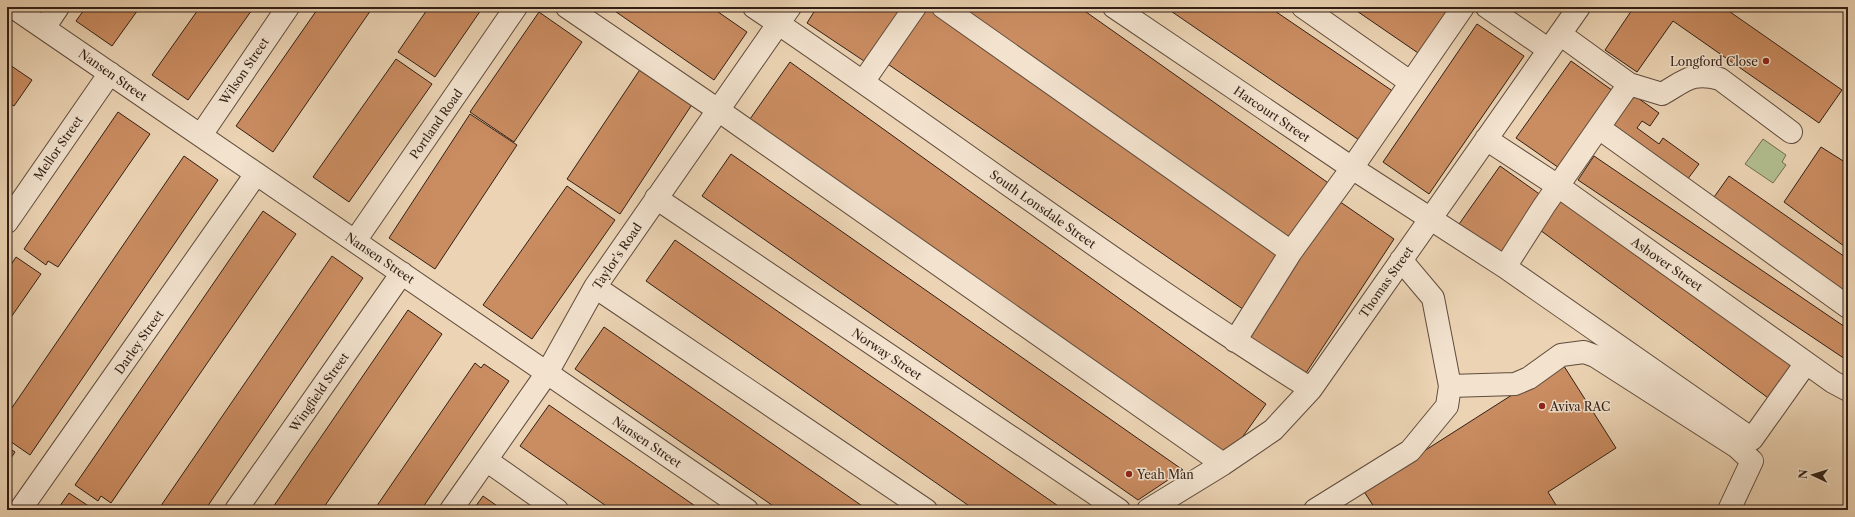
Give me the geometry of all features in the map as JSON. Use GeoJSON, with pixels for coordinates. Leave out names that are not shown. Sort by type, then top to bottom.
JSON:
{"type":"FeatureCollection","features":[{"type":"Feature","properties":{"kind":"street","name":"Nansen Street"},"geometry":{"type":"LineString","coordinates":[[13,7],[747,510]]}},
{"type":"Feature","properties":{"kind":"street"},"geometry":{"type":"LineString","coordinates":[[44,28],[58,7]]}},
{"type":"Feature","properties":{"kind":"street","name":"Wilson Street"},"geometry":{"type":"LineString","coordinates":[[200,136],[288,7]]}},
{"type":"Feature","properties":{"kind":"street","name":"Portland Road"},"geometry":{"type":"LineString","coordinates":[[355,241],[516,7]]}},
{"type":"Feature","properties":{"kind":"street"},"geometry":{"type":"LineString","coordinates":[[568,7],[718,110],[1223,464]]}},
{"type":"Feature","properties":{"kind":"street","name":"South Lonsdale Street"},"geometry":{"type":"LineString","coordinates":[[754,7],[784,15],[863,82],[1235,342],[1310,389]]}},
{"type":"Feature","properties":{"kind":"street"},"geometry":{"type":"LineString","coordinates":[[863,82],[915,7]]}},
{"type":"Feature","properties":{"kind":"street"},"geometry":{"type":"LineString","coordinates":[[943,7],[1291,252]]}},
{"type":"Feature","properties":{"kind":"street","name":"Harcourt Street"},"geometry":{"type":"LineString","coordinates":[[1114,7],[1352,168],[1505,267],[1752,439],[1806,363]]}},
{"type":"Feature","properties":{"kind":"street"},"geometry":{"type":"LineString","coordinates":[[1303,7],[1410,82]]}},
{"type":"Feature","properties":{"kind":"street"},"geometry":{"type":"LineString","coordinates":[[1235,342],[1291,252],[1352,168],[1463,7]]}},
{"type":"Feature","properties":{"kind":"street"},"geometry":{"type":"LineString","coordinates":[[1487,7],[1629,84],[1662,94],[1697,75],[1706,75],[1720,79],[1791,132]]}},
{"type":"Feature","properties":{"kind":"street","name":"Thomas Street"},"geometry":{"type":"LineString","coordinates":[[1148,510],[1223,464],[1273,430],[1310,389],[1579,7]]}},
{"type":"Feature","properties":{"kind":"street","name":"Taylor's Road"},"geometry":{"type":"LineString","coordinates":[[451,510],[547,372],[595,287],[784,15]]}},
{"type":"Feature","properties":{"kind":"street","name":"Mellor Street"},"geometry":{"type":"LineString","coordinates":[[7,222],[110,73]]}},
{"type":"Feature","properties":{"kind":"street"},"geometry":{"type":"LineString","coordinates":[[1505,267],[1558,186],[1629,84]]}},
{"type":"Feature","properties":{"kind":"street"},"geometry":{"type":"LineString","coordinates":[[1599,128],[1848,307]]}},
{"type":"Feature","properties":{"kind":"street","name":"Ashover Street"},"geometry":{"type":"LineString","coordinates":[[1486,139],[1558,186],[1833,382],[1848,390]]}},
{"type":"Feature","properties":{"kind":"street","name":"Darley Street"},"geometry":{"type":"LineString","coordinates":[[20,510],[256,174]]}},
{"type":"Feature","properties":{"kind":"street","name":"Norway Street"},"geometry":{"type":"LineString","coordinates":[[656,198],[1119,510]]}},
{"type":"Feature","properties":{"kind":"street"},"geometry":{"type":"LineString","coordinates":[[1315,510],[1410,450],[1447,406],[1450,386],[1433,298],[1401,260]]}},
{"type":"Feature","properties":{"kind":"street","name":"Wingfield Street"},"geometry":{"type":"LineString","coordinates":[[236,510],[402,273]]}},
{"type":"Feature","properties":{"kind":"street"},"geometry":{"type":"LineString","coordinates":[[595,287],[926,510]]}},
{"type":"Feature","properties":{"kind":"street"},"geometry":{"type":"LineString","coordinates":[[1450,386],[1515,384],[1529,378],[1561,355],[1584,352],[1595,356],[1737,448],[1752,461],[1729,510]]}},
{"type":"Feature","properties":{"kind":"street"},"geometry":{"type":"LineString","coordinates":[[486,460],[556,510]]}},
{"type":"Feature","properties":{"kind":"green space"},"geometry":{"type":"Polygon","coordinates":[[[1763,139],[1786,155],[1782,162],[1786,165],[1773,183],[1745,164],[1763,139]]]}},
{"type":"Feature","properties":{"kind":"building"},"geometry":{"type":"Polygon","coordinates":[[[86,7],[140,7],[112,46],[76,21],[86,7]]]}},
{"type":"Feature","properties":{"kind":"building"},"geometry":{"type":"Polygon","coordinates":[[[200,7],[254,7],[188,100],[152,75],[200,7]]]}},
{"type":"Feature","properties":{"kind":"building"},"geometry":{"type":"Polygon","coordinates":[[[319,7],[373,7],[273,152],[236,126],[319,7]]]}},
{"type":"Feature","properties":{"kind":"building"},"geometry":{"type":"Polygon","coordinates":[[[429,7],[483,7],[435,77],[398,52],[429,7]]]}},
{"type":"Feature","properties":{"kind":"building"},"geometry":{"type":"Polygon","coordinates":[[[609,7],[711,7],[747,32],[714,80],[609,7]]]}},
{"type":"Feature","properties":{"kind":"building"},"geometry":{"type":"Polygon","coordinates":[[[817,7],[904,7],[867,63],[807,23],[817,7]]]}},
{"type":"Feature","properties":{"kind":"building"},"geometry":{"type":"Polygon","coordinates":[[[919,7],[929,7],[1286,253],[1247,312],[882,60],[919,7]]]}},
{"type":"Feature","properties":{"kind":"building"},"geometry":{"type":"Polygon","coordinates":[[[954,7],[1079,7],[1334,187],[1293,240],[954,7]]]}},
{"type":"Feature","properties":{"kind":"building"},"geometry":{"type":"Polygon","coordinates":[[[1165,7],[1269,7],[1397,94],[1362,142],[1165,7]]]}},
{"type":"Feature","properties":{"kind":"building"},"geometry":{"type":"Polygon","coordinates":[[[1351,7],[1456,7],[1421,55],[1351,7]]]}},
{"type":"Feature","properties":{"kind":"building","name":"Longford Close"},"geometry":{"type":"Polygon","coordinates":[[[1634,7],[1723,7],[1842,90],[1819,123],[1673,21],[1637,72],[1605,50],[1634,7]]]}},
{"type":"Feature","properties":{"kind":"building"},"geometry":{"type":"Polygon","coordinates":[[[539,12],[582,42],[514,142],[470,112],[539,12]]]}},
{"type":"Feature","properties":{"kind":"building"},"geometry":{"type":"Polygon","coordinates":[[[1477,24],[1524,56],[1429,194],[1383,162],[1477,24]]]}},
{"type":"Feature","properties":{"kind":"building"},"geometry":{"type":"Polygon","coordinates":[[[396,59],[432,84],[349,202],[313,177],[396,59]]]}},
{"type":"Feature","properties":{"kind":"building"},"geometry":{"type":"Polygon","coordinates":[[[1571,61],[1616,93],[1562,170],[1516,138],[1571,61]]]}},
{"type":"Feature","properties":{"kind":"building"},"geometry":{"type":"Polygon","coordinates":[[[790,62],[1266,404],[1226,460],[750,119],[790,62]]]}},
{"type":"Feature","properties":{"kind":"building"},"geometry":{"type":"Polygon","coordinates":[[[7,63],[32,80],[14,106],[7,101],[7,63]]]}},
{"type":"Feature","properties":{"kind":"building"},"geometry":{"type":"Polygon","coordinates":[[[641,68],[693,103],[620,214],[567,179],[641,68]]]}},
{"type":"Feature","properties":{"kind":"building"},"geometry":{"type":"Polygon","coordinates":[[[1628,91],[1659,113],[1650,126],[1642,121],[1637,128],[1659,144],[1663,138],[1699,164],[1687,180],[1608,124],[1628,91]]]}},
{"type":"Feature","properties":{"kind":"building"},"geometry":{"type":"Polygon","coordinates":[[[118,112],[150,134],[58,267],[48,261],[46,265],[24,249],[118,112]]]}},
{"type":"Feature","properties":{"kind":"building"},"geometry":{"type":"Polygon","coordinates":[[[470,114],[517,145],[435,269],[389,238],[470,114]]]}},
{"type":"Feature","properties":{"kind":"building"},"geometry":{"type":"Polygon","coordinates":[[[1821,147],[1848,164],[1848,249],[1784,202],[1821,147]]]}},
{"type":"Feature","properties":{"kind":"building"},"geometry":{"type":"Polygon","coordinates":[[[731,154],[1183,470],[1138,500],[702,196],[731,154]]]}},
{"type":"Feature","properties":{"kind":"building"},"geometry":{"type":"Polygon","coordinates":[[[184,156],[218,180],[30,455],[7,439],[7,415],[184,156]]]}},
{"type":"Feature","properties":{"kind":"building"},"geometry":{"type":"Polygon","coordinates":[[[1594,156],[1848,329],[1848,361],[1578,180],[1594,156]]]}},
{"type":"Feature","properties":{"kind":"building"},"geometry":{"type":"Polygon","coordinates":[[[1500,166],[1545,198],[1502,259],[1457,227],[1500,166]]]}},
{"type":"Feature","properties":{"kind":"building"},"geometry":{"type":"Polygon","coordinates":[[[1729,176],[1848,259],[1848,295],[1712,200],[1729,176]]]}},
{"type":"Feature","properties":{"kind":"building"},"geometry":{"type":"Polygon","coordinates":[[[567,186],[615,220],[532,339],[483,305],[567,186]]]}},
{"type":"Feature","properties":{"kind":"building"},"geometry":{"type":"Polygon","coordinates":[[[1563,198],[1799,371],[1775,403],[1540,230],[1563,198]]]}},
{"type":"Feature","properties":{"kind":"building"},"geometry":{"type":"Polygon","coordinates":[[[1336,199],[1394,239],[1302,379],[1242,339],[1336,199]]]}},
{"type":"Feature","properties":{"kind":"building"},"geometry":{"type":"Polygon","coordinates":[[[263,211],[296,234],[111,503],[101,496],[98,501],[75,485],[263,211]]]}},
{"type":"Feature","properties":{"kind":"building"},"geometry":{"type":"Polygon","coordinates":[[[675,240],[1064,510],[975,510],[646,281],[675,240]]]}},
{"type":"Feature","properties":{"kind":"building"},"geometry":{"type":"Polygon","coordinates":[[[332,256],[363,278],[205,510],[158,510],[332,256]]]}},
{"type":"Feature","properties":{"kind":"building"},"geometry":{"type":"Polygon","coordinates":[[[16,257],[41,274],[7,323],[7,271],[16,257]]]}},
{"type":"Feature","properties":{"kind":"building"},"geometry":{"type":"Polygon","coordinates":[[[408,310],[442,334],[322,510],[271,510],[408,310]]]}},
{"type":"Feature","properties":{"kind":"building"},"geometry":{"type":"Polygon","coordinates":[[[604,327],[868,510],[779,510],[575,369],[604,327]]]}},
{"type":"Feature","properties":{"kind":"building"},"geometry":{"type":"Polygon","coordinates":[[[475,363],[481,368],[484,364],[509,381],[421,510],[374,510],[475,363]]]}},
{"type":"Feature","properties":{"kind":"building","name":"Aviva RAC"},"geometry":{"type":"Polygon","coordinates":[[[1562,363],[1616,448],[1548,492],[1559,510],[1376,510],[1363,490],[1562,363]]]}},
{"type":"Feature","properties":{"kind":"building"},"geometry":{"type":"Polygon","coordinates":[[[549,405],[701,510],[612,510],[520,446],[549,405]]]}},
{"type":"Feature","properties":{"kind":"building"},"geometry":{"type":"Polygon","coordinates":[[[7,447],[15,452],[7,464],[7,447]]]}},
{"type":"Feature","properties":{"kind":"building"},"geometry":{"type":"Polygon","coordinates":[[[69,493],[93,509],[57,510],[69,493]]]}},
{"type":"Feature","properties":{"kind":"building"},"geometry":{"type":"Polygon","coordinates":[[[483,496],[503,510],[473,510],[483,496]]]}},
{"type":"Feature","properties":{"kind":"place","name":"Longford Close"},"geometry":{"type":"Point","coordinates":[1766,61]}},
{"type":"Feature","properties":{"kind":"place","name":"Aviva RAC"},"geometry":{"type":"Point","coordinates":[1542,406]}},
{"type":"Feature","properties":{"kind":"place","name":"Yeah Man"},"geometry":{"type":"Point","coordinates":[1129,474]}}]}
